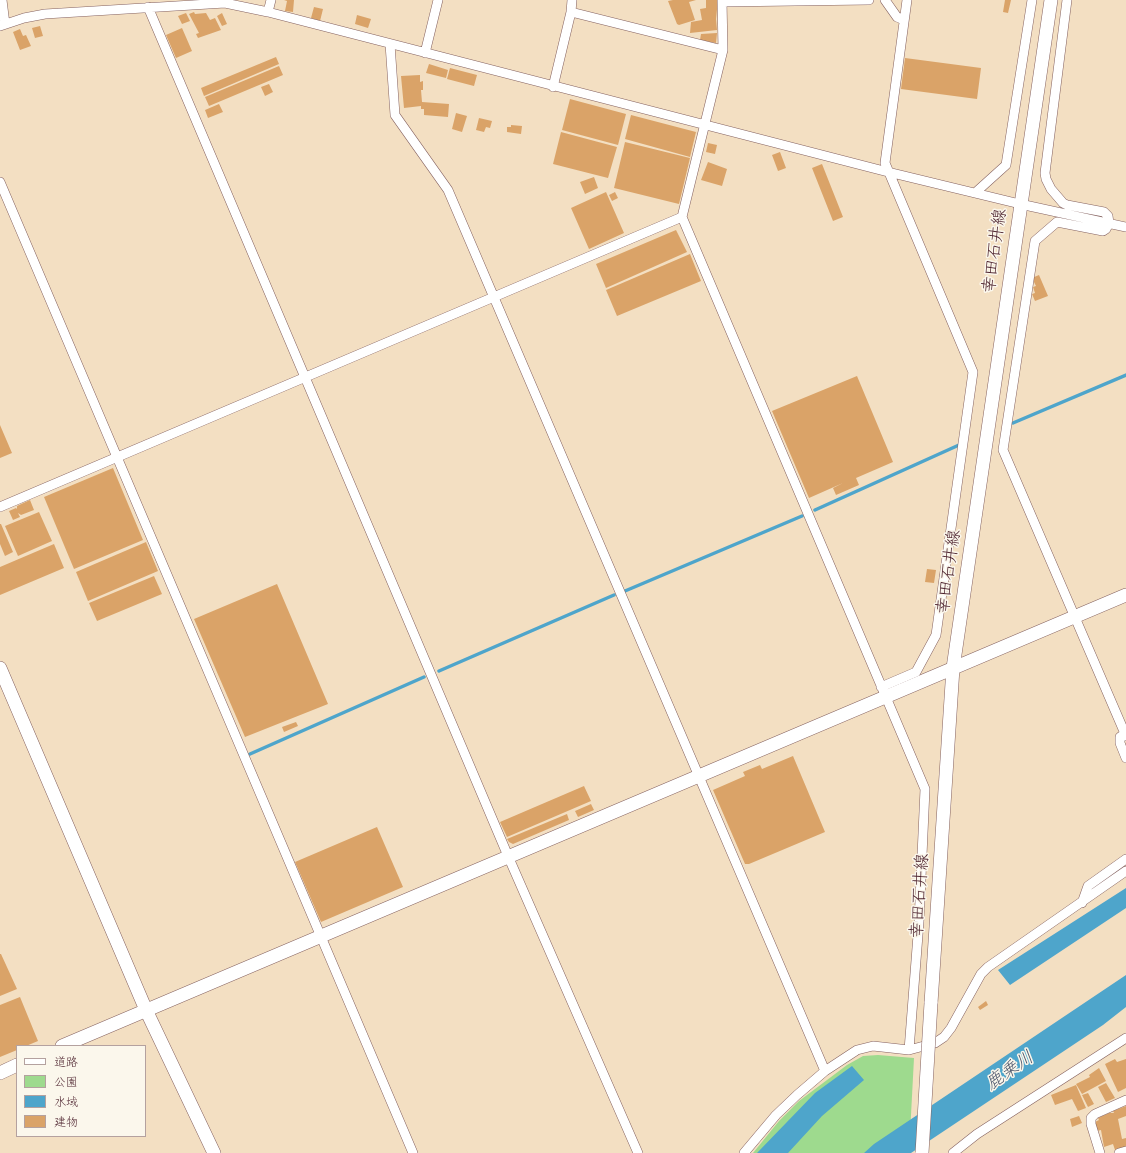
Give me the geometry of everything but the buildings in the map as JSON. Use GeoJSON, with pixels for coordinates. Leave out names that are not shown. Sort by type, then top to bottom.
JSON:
{"type":"FeatureCollection","features":[{"type":"Feature","properties":{"kind":"street"},"geometry":{"type":"LineString","coordinates":[[2,0],[2,25],[45,14],[213,2],[225,3],[268,12],[553,87],[888,172],[1020,204],[1126,227]]}},
{"type":"Feature","properties":{"kind":"street"},"geometry":{"type":"LineString","coordinates":[[268,12],[271,0]]}},
{"type":"Feature","properties":{"kind":"street"},"geometry":{"type":"LineString","coordinates":[[425,53],[438,0]]}},
{"type":"Feature","properties":{"kind":"street"},"geometry":{"type":"LineString","coordinates":[[553,87],[571,12],[572,0]]}},
{"type":"Feature","properties":{"kind":"street"},"geometry":{"type":"LineString","coordinates":[[869,0],[722,1],[723,50],[682,217],[925,789],[919,922],[909,1050]]}},
{"type":"Feature","properties":{"kind":"street"},"geometry":{"type":"LineString","coordinates":[[885,0],[897,17],[904,20]]}},
{"type":"Feature","properties":{"kind":"street"},"geometry":{"type":"LineString","coordinates":[[883,692],[916,672],[936,635],[973,372],[884,163],[907,0]]}},
{"type":"Feature","properties":{"kind":"street"},"geometry":{"type":"LineString","coordinates":[[975,193],[1006,166],[1032,0]]}},
{"type":"Feature","properties":{"kind":"street","name":"幸田石井線"},"geometry":{"type":"LineString","coordinates":[[922,1153],[953,668],[1050,0]]}},
{"type":"Feature","properties":{"kind":"street"},"geometry":{"type":"LineString","coordinates":[[1067,0],[1045,173],[1046,179],[1051,189],[1067,205],[1104,212],[1108,216],[1109,224],[1103,231],[1057,222],[1034,241],[1003,450],[1076,615],[1126,734],[1120,737],[1120,743],[1126,758]]}},
{"type":"Feature","properties":{"kind":"street"},"geometry":{"type":"LineString","coordinates":[[148,7],[508,856],[638,1153]]}},
{"type":"Feature","properties":{"kind":"street"},"geometry":{"type":"LineString","coordinates":[[571,12],[723,50]]}},
{"type":"Feature","properties":{"kind":"street"},"geometry":{"type":"LineString","coordinates":[[390,44],[395,115],[448,190],[698,776],[826,1071]]}},
{"type":"Feature","properties":{"kind":"street"},"geometry":{"type":"LineString","coordinates":[[0,182],[413,1153]]}},
{"type":"Feature","properties":{"kind":"street"},"geometry":{"type":"LineString","coordinates":[[0,507],[682,217]]}},
{"type":"Feature","properties":{"kind":"street"},"geometry":{"type":"LineString","coordinates":[[64,1045],[698,776],[883,692],[953,668],[1126,595]]}},
{"type":"Feature","properties":{"kind":"street"},"geometry":{"type":"LineString","coordinates":[[0,668],[146,1010],[214,1153]]}},
{"type":"Feature","properties":{"kind":"street"},"geometry":{"type":"LineString","coordinates":[[1082,903],[1088,886],[1126,859]]}},
{"type":"Feature","properties":{"kind":"street"},"geometry":{"type":"LineString","coordinates":[[744,1153],[776,1115],[826,1071],[857,1050],[873,1046],[909,1050],[935,1042],[944,1037],[951,1028],[980,974],[1126,871]]}},
{"type":"Feature","properties":{"kind":"street"},"geometry":{"type":"LineString","coordinates":[[953,1153],[977,1134],[1126,1038]]}},
{"type":"Feature","properties":{"kind":"street"},"geometry":{"type":"LineString","coordinates":[[0,1073],[16,1065]]}},
{"type":"Feature","properties":{"kind":"street"},"geometry":{"type":"LineString","coordinates":[[1100,1153],[1091,1124],[1091,1118],[1095,1114],[1126,1100]]}},
{"type":"Feature","properties":{"kind":"street"},"geometry":{"type":"LineString","coordinates":[[1119,1153],[1126,1151]]}},
{"type":"Feature","properties":{"kind":"green space"},"geometry":{"type":"Polygon","coordinates":[[[878,1055],[914,1058],[909,1153],[753,1153],[779,1121],[799,1101],[847,1065],[863,1056],[878,1055]]]}},
{"type":"Feature","properties":{"kind":"water"},"geometry":{"type":"Polygon","coordinates":[[[1126,888],[1126,908],[1010,985],[998,970],[1126,888]]]}},
{"type":"Feature","properties":{"kind":"water","name":"鹿乗川"},"geometry":{"type":"Polygon","coordinates":[[[1126,975],[1126,1007],[1103,1025],[911,1153],[864,1153],[874,1144],[1126,975]]]}},
{"type":"Feature","properties":{"kind":"water"},"geometry":{"type":"Polygon","coordinates":[[[852,1066],[864,1080],[822,1116],[788,1153],[757,1153],[815,1093],[852,1066]]]}},
{"type":"Feature","properties":{"kind":"waterway"},"geometry":{"type":"LineString","coordinates":[[1013,423],[1126,375]]}},
{"type":"Feature","properties":{"kind":"waterway"},"geometry":{"type":"LineString","coordinates":[[815,510],[959,445]]}},
{"type":"Feature","properties":{"kind":"waterway"},"geometry":{"type":"LineString","coordinates":[[625,591],[802,516]]}},
{"type":"Feature","properties":{"kind":"waterway"},"geometry":{"type":"LineString","coordinates":[[439,671],[614,595]]}},
{"type":"Feature","properties":{"kind":"waterway"},"geometry":{"type":"LineString","coordinates":[[250,754],[424,677]]}}]}
